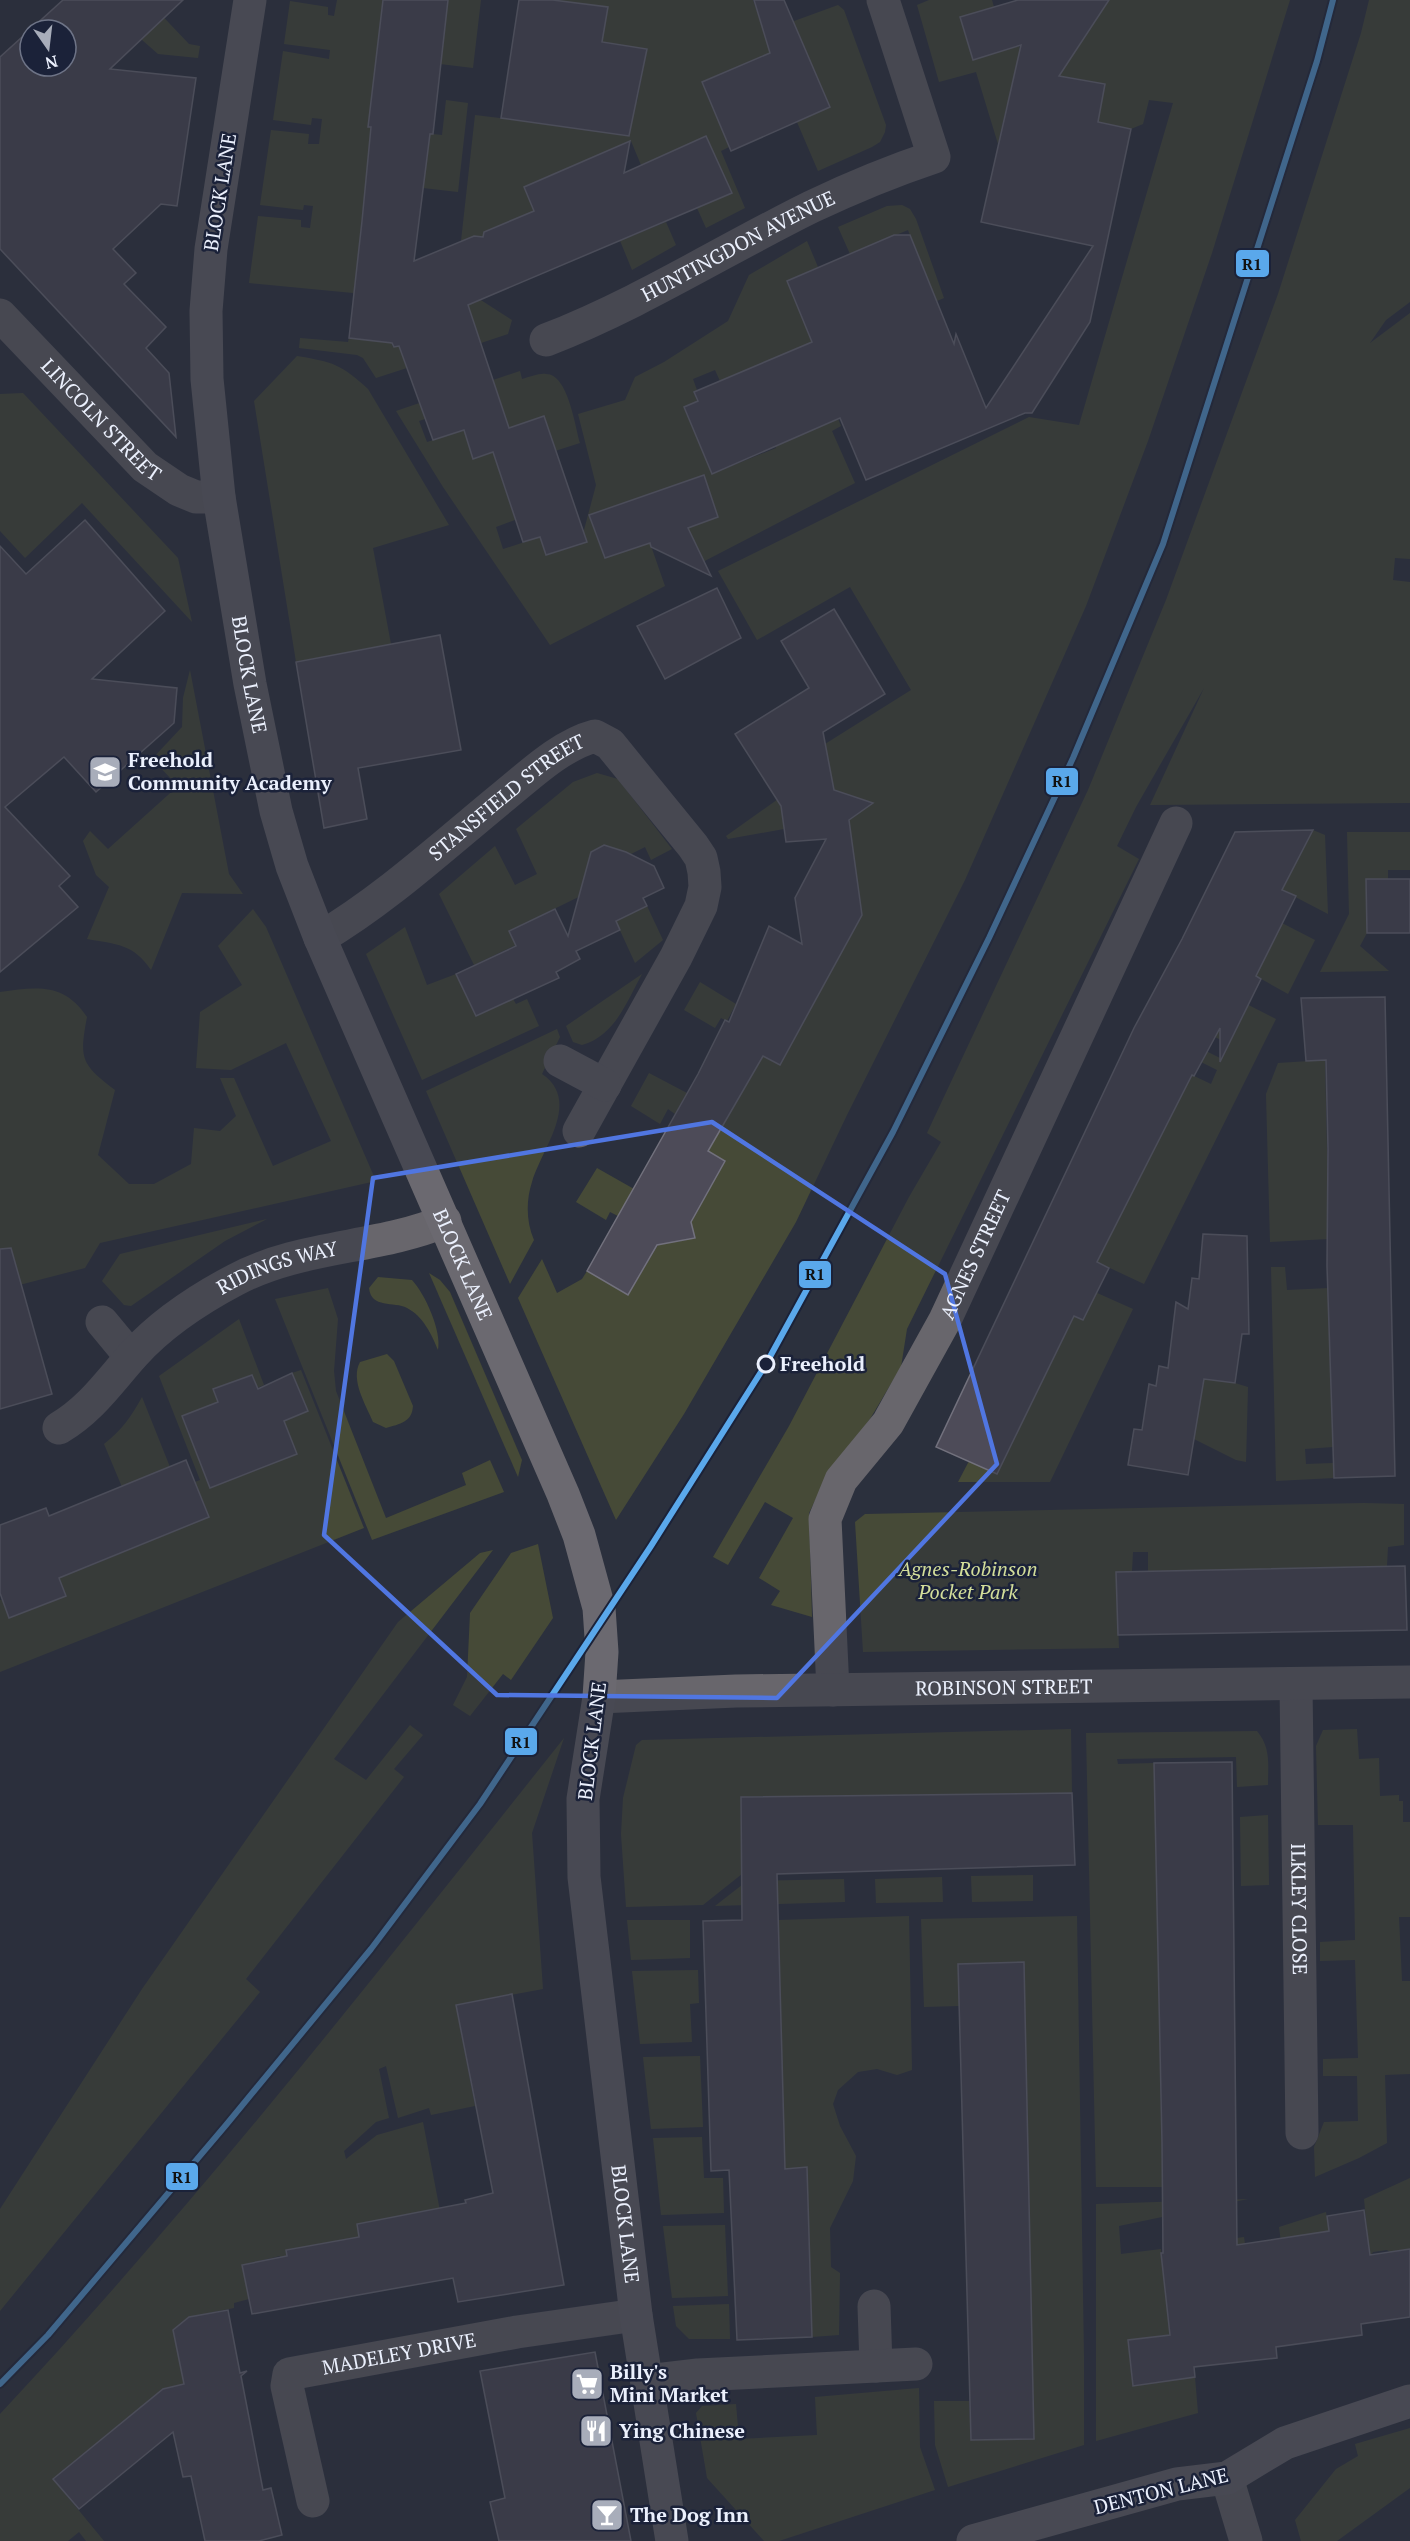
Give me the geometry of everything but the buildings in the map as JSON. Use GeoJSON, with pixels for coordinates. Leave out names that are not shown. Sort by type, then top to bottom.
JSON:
{"type":"FeatureCollection","features":[{"type":"Feature","properties":{"kind":"main road","name":"BLOCK LANE"},"geometry":{"type":"LineString","coordinates":[[250,0],[211,249],[206,311],[207,379],[219,497],[250,684],[276,811],[292,866],[320,938],[445,1221],[579,1535],[599,1608],[602,1652],[599,1697],[583,1799],[584,1876],[636,2315],[672,2541]]}},
{"type":"Feature","properties":{"kind":"main road","name":"DENTON LANE"},"geometry":{"type":"LineString","coordinates":[[973,2541],[1177,2484],[1227,2478],[1285,2443],[1410,2401]]}},
{"type":"Feature","properties":{"kind":"street","name":"HUNTINGDON AVENUE"},"geometry":{"type":"LineString","coordinates":[[546,340],[588,324],[626,305],[811,207],[878,177],[934,157],[883,0]]}},
{"type":"Feature","properties":{"kind":"street","name":"LINCOLN STREET"},"geometry":{"type":"LineString","coordinates":[[4,327],[145,467],[179,490],[196,497],[219,497]]}},
{"type":"Feature","properties":{"kind":"street","name":"STANSFIELD STREET"},"geometry":{"type":"LineString","coordinates":[[320,938],[356,916],[572,745],[595,736],[610,744],[701,858],[705,887],[701,906],[676,957],[579,1131]]}},
{"type":"Feature","properties":{"kind":"street","name":"AGNES STREET"},"geometry":{"type":"LineString","coordinates":[[833,1690],[825,1519],[830,1502],[841,1480],[888,1423],[945,1320],[1176,823]]}},
{"type":"Feature","properties":{"kind":"street"},"geometry":{"type":"LineString","coordinates":[[560,1060],[605,1085]]}},
{"type":"Feature","properties":{"kind":"street","name":"RIDINGS WAY"},"geometry":{"type":"LineString","coordinates":[[59,1428],[78,1416],[96,1400],[131,1357],[179,1315],[249,1273],[282,1260],[406,1234],[445,1221]]}},
{"type":"Feature","properties":{"kind":"street"},"geometry":{"type":"LineString","coordinates":[[102,1322],[131,1357]]}},
{"type":"Feature","properties":{"kind":"street","name":"ROBINSON STREET"},"geometry":{"type":"LineString","coordinates":[[599,1697],[833,1690],[1410,1682]]}},
{"type":"Feature","properties":{"kind":"street","name":"ILKLEY CLOSE"},"geometry":{"type":"LineString","coordinates":[[1296,1685],[1302,2133]]}},
{"type":"Feature","properties":{"kind":"street"},"geometry":{"type":"LineString","coordinates":[[874,2306],[876,2366]]}},
{"type":"Feature","properties":{"kind":"street","name":"MADELEY DRIVE"},"geometry":{"type":"LineString","coordinates":[[313,2501],[287,2386],[289,2374],[517,2332],[636,2315]]}},
{"type":"Feature","properties":{"kind":"street"},"geometry":{"type":"LineString","coordinates":[[647,2381],[698,2374],[916,2364]]}},
{"type":"Feature","properties":{"kind":"street"},"geometry":{"type":"LineString","coordinates":[[1227,2478],[1246,2541]]}},
{"type":"Feature","properties":{"kind":"highlighted area"},"geometry":{"type":"Polygon","coordinates":[[[712,1122],[945,1274],[997,1464],[777,1698],[497,1695],[324,1535],[373,1178],[712,1122]]]}},
{"type":"Feature","properties":{"kind":"green space"},"geometry":{"type":"Polygon","coordinates":[[[337,0],[393,0],[447,7],[448,0],[481,0],[473,68],[440,64],[446,23],[382,15],[368,127],[442,135],[446,100],[468,103],[458,192],[423,188],[362,221],[354,293],[458,268],[475,115],[573,127],[617,99],[637,102],[647,49],[602,43],[607,7],[553,0],[753,0],[764,32],[838,5],[844,10],[886,125],[885,132],[880,142],[872,147],[818,171],[797,122],[830,107],[738,88],[730,70],[703,81],[729,147],[721,151],[745,208],[706,228],[697,208],[732,193],[641,165],[631,141],[593,157],[627,238],[666,222],[676,245],[632,270],[603,199],[525,187],[534,211],[524,216],[473,295],[512,320],[508,334],[481,343],[468,307],[386,327],[393,347],[399,346],[407,368],[376,378],[363,358],[357,355],[299,348],[300,338],[348,342],[349,338],[381,341],[386,307],[353,303],[353,293],[249,283],[258,216],[301,220],[301,227],[310,228],[313,206],[304,205],[303,210],[260,205],[271,130],[309,134],[308,144],[319,144],[322,119],[312,118],[311,125],[273,120],[283,51],[329,59],[330,50],[284,44],[290,1],[328,7],[328,15],[334,16],[337,0]]]}},
{"type":"Feature","properties":{"kind":"green space"},"geometry":{"type":"Polygon","coordinates":[[[929,0],[992,0],[994,7],[960,17],[973,59],[1019,46],[1024,62],[1042,38],[1095,22],[1102,10],[1099,0],[1290,0],[1212,253],[1148,441],[1086,606],[965,880],[796,1222],[684,1414],[616,1520],[518,1298],[542,1259],[557,1293],[582,1279],[587,1271],[628,1295],[664,1235],[676,1242],[686,1240],[693,1229],[689,1215],[700,1206],[725,1161],[708,1151],[763,1056],[780,1065],[831,932],[848,940],[861,918],[849,820],[857,814],[855,797],[846,794],[835,795],[825,744],[911,690],[850,587],[757,640],[718,571],[1029,417],[1079,425],[1173,103],[1149,100],[1143,124],[1131,129],[1098,122],[1105,84],[1067,77],[1061,107],[1024,108],[1007,104],[998,144],[976,72],[939,82],[917,5],[929,0]]]}},
{"type":"Feature","properties":{"kind":"green space"},"geometry":{"type":"Polygon","coordinates":[[[1369,0],[1410,0],[1410,302],[1386,320],[1370,343],[1410,313],[1410,559],[1395,558],[1393,580],[1410,582],[1410,803],[1150,805],[1204,688],[1136,807],[1117,846],[1139,859],[907,1329],[901,1367],[870,1419],[827,1476],[809,1513],[812,1617],[771,1605],[780,1591],[759,1578],[793,1518],[765,1502],[728,1565],[713,1557],[789,1426],[909,1197],[941,1142],[927,1133],[1088,790],[1166,600],[1278,294],[1361,33],[1369,0]]]}},
{"type":"Feature","properties":{"kind":"green space"},"geometry":{"type":"Polygon","coordinates":[[[151,4],[189,44],[200,46],[198,58],[158,54],[141,39],[151,4]]]}},
{"type":"Feature","properties":{"kind":"green space"},"geometry":{"type":"Polygon","coordinates":[[[902,205],[910,209],[916,219],[944,298],[879,326],[924,272],[908,230],[850,254],[838,227],[887,206],[902,205]]]}},
{"type":"Feature","properties":{"kind":"green space"},"geometry":{"type":"Polygon","coordinates":[[[807,241],[818,267],[787,281],[804,322],[853,349],[720,381],[715,370],[693,379],[697,390],[694,392],[719,471],[776,448],[769,428],[823,382],[841,426],[832,431],[855,483],[695,566],[682,530],[718,517],[704,476],[607,537],[598,540],[605,558],[650,543],[665,586],[550,645],[443,487],[396,411],[434,398],[440,414],[419,421],[427,442],[505,417],[493,380],[520,371],[522,379],[540,374],[554,376],[565,391],[580,443],[555,451],[544,417],[468,441],[474,459],[493,452],[512,504],[515,520],[496,527],[503,549],[540,537],[546,555],[580,545],[596,485],[578,414],[625,400],[635,377],[664,362],[728,321],[749,275],[807,241]]]}},
{"type":"Feature","properties":{"kind":"green space"},"geometry":{"type":"Polygon","coordinates":[[[297,356],[336,365],[368,389],[449,525],[373,548],[391,644],[296,662],[254,401],[297,356]]]}},
{"type":"Feature","properties":{"kind":"green space"},"geometry":{"type":"Polygon","coordinates":[[[23,393],[178,558],[192,622],[82,503],[25,558],[0,531],[0,394],[23,393]]]}},
{"type":"Feature","properties":{"kind":"green space"},"geometry":{"type":"Polygon","coordinates":[[[190,670],[229,874],[243,894],[182,893],[151,970],[145,961],[131,950],[116,944],[87,939],[109,887],[96,875],[83,841],[90,831],[108,849],[178,786],[152,759],[182,727],[183,698],[190,670]]]}},
{"type":"Feature","properties":{"kind":"green space"},"geometry":{"type":"Polygon","coordinates":[[[597,773],[618,779],[672,849],[651,860],[645,847],[621,859],[604,845],[591,852],[588,863],[599,887],[509,931],[516,945],[474,965],[439,894],[495,846],[515,885],[537,874],[516,829],[573,782],[597,773]]]}},
{"type":"Feature","properties":{"kind":"green space"},"geometry":{"type":"Polygon","coordinates":[[[788,792],[784,829],[728,839],[726,836],[788,792]]]}},
{"type":"Feature","properties":{"kind":"green space"},"geometry":{"type":"Polygon","coordinates":[[[1313,830],[1325,835],[1328,914],[1282,890],[1313,830]]]}},
{"type":"Feature","properties":{"kind":"green space"},"geometry":{"type":"Polygon","coordinates":[[[1347,832],[1410,832],[1410,870],[1388,870],[1388,879],[1366,879],[1367,933],[1360,946],[1389,971],[1320,972],[1349,914],[1347,832]]]}},
{"type":"Feature","properties":{"kind":"green space"},"geometry":{"type":"Polygon","coordinates":[[[647,906],[663,940],[635,963],[612,913],[647,906]]]}},
{"type":"Feature","properties":{"kind":"green space"},"geometry":{"type":"Polygon","coordinates":[[[253,909],[266,927],[376,1181],[100,1243],[85,1268],[0,1290],[0,992],[37,988],[59,992],[78,1006],[87,1017],[83,1042],[85,1060],[95,1074],[115,1090],[98,1155],[129,1184],[154,1184],[191,1164],[194,1128],[220,1131],[236,1116],[220,1078],[234,1078],[273,1166],[331,1141],[286,1043],[231,1070],[196,1068],[200,1012],[242,985],[218,946],[253,909]]]}},
{"type":"Feature","properties":{"kind":"green space"},"geometry":{"type":"Polygon","coordinates":[[[1282,923],[1315,940],[1288,994],[1256,976],[1282,923]]]}},
{"type":"Feature","properties":{"kind":"green space"},"geometry":{"type":"Polygon","coordinates":[[[405,927],[427,985],[456,974],[476,1016],[513,999],[516,1004],[527,999],[539,1026],[422,1080],[366,954],[405,927]]]}},
{"type":"Feature","properties":{"kind":"green space"},"geometry":{"type":"Polygon","coordinates":[[[642,974],[612,1026],[603,1034],[582,1045],[573,1042],[566,1026],[642,974]]]}},
{"type":"Feature","properties":{"kind":"green space"},"geometry":{"type":"Polygon","coordinates":[[[700,982],[736,1004],[727,1021],[721,1018],[715,1028],[684,1010],[700,982]]]}},
{"type":"Feature","properties":{"kind":"green space"},"geometry":{"type":"Polygon","coordinates":[[[1231,996],[1276,1019],[1144,1284],[1097,1262],[1192,1075],[1211,1084],[1217,1070],[1199,1061],[1204,1050],[1220,1058],[1227,1043],[1211,1035],[1218,1022],[1235,1031],[1244,1015],[1231,996]]]}},
{"type":"Feature","properties":{"kind":"green space"},"geometry":{"type":"Polygon","coordinates":[[[557,1029],[560,1037],[542,1074],[553,1085],[559,1097],[559,1111],[556,1125],[530,1189],[528,1218],[534,1240],[510,1284],[426,1091],[557,1029]]]}},
{"type":"Feature","properties":{"kind":"green space"},"geometry":{"type":"Polygon","coordinates":[[[1325,1060],[1329,1239],[1270,1242],[1266,1094],[1278,1063],[1325,1060]]]}},
{"type":"Feature","properties":{"kind":"green space"},"geometry":{"type":"Polygon","coordinates":[[[649,1073],[687,1093],[675,1114],[668,1109],[660,1124],[631,1106],[649,1073]]]}},
{"type":"Feature","properties":{"kind":"green space"},"geometry":{"type":"Polygon","coordinates":[[[597,1168],[634,1189],[618,1216],[610,1212],[606,1220],[576,1202],[597,1168]]]}},
{"type":"Feature","properties":{"kind":"green space"},"geometry":{"type":"Polygon","coordinates":[[[267,1219],[225,1241],[131,1306],[124,1305],[102,1281],[120,1254],[267,1219]]]}},
{"type":"Feature","properties":{"kind":"green space"},"geometry":{"type":"Polygon","coordinates":[[[1271,1267],[1285,1267],[1287,1290],[1329,1288],[1333,1447],[1305,1449],[1306,1464],[1333,1463],[1334,1478],[1276,1481],[1271,1267]]]}},
{"type":"Feature","properties":{"kind":"green space"},"geometry":{"type":"Polygon","coordinates":[[[429,1273],[440,1280],[450,1292],[522,1460],[518,1477],[429,1273]]]}},
{"type":"Feature","properties":{"kind":"green space"},"geometry":{"type":"Polygon","coordinates":[[[378,1277],[412,1280],[417,1286],[435,1323],[439,1342],[438,1350],[426,1326],[413,1311],[374,1299],[369,1288],[378,1277]]]}},
{"type":"Feature","properties":{"kind":"green space"},"geometry":{"type":"Polygon","coordinates":[[[328,1288],[338,1319],[334,1371],[336,1391],[386,1518],[466,1485],[462,1473],[490,1460],[504,1492],[372,1540],[275,1299],[328,1288]]]}},
{"type":"Feature","properties":{"kind":"green space"},"geometry":{"type":"Polygon","coordinates":[[[1086,1288],[1133,1309],[1050,1482],[958,1482],[969,1461],[997,1474],[1074,1316],[1083,1320],[1091,1305],[1086,1288]]]}},
{"type":"Feature","properties":{"kind":"green space"},"geometry":{"type":"Polygon","coordinates":[[[239,1319],[264,1385],[257,1388],[252,1375],[213,1389],[218,1402],[284,1421],[308,1411],[292,1373],[301,1370],[364,1528],[0,1672],[0,1600],[66,1596],[59,1577],[69,1535],[83,1569],[209,1517],[195,1482],[200,1480],[159,1376],[239,1319]]]}},
{"type":"Feature","properties":{"kind":"green space"},"geometry":{"type":"Polygon","coordinates":[[[387,1354],[394,1361],[413,1406],[408,1419],[386,1428],[373,1422],[360,1392],[357,1369],[360,1362],[387,1354]]]}},
{"type":"Feature","properties":{"kind":"green space"},"geometry":{"type":"Polygon","coordinates":[[[1192,1377],[1248,1387],[1246,1462],[1236,1460],[1194,1439],[1192,1377]]]}},
{"type":"Feature","properties":{"kind":"green space"},"geometry":{"type":"Polygon","coordinates":[[[142,1397],[170,1467],[122,1487],[104,1444],[126,1423],[142,1397]]]}},
{"type":"Feature","properties":{"kind":"green space","name":"Agnes-Robinson Pocket Park"},"geometry":{"type":"Polygon","coordinates":[[[1404,1504],[1404,1545],[1388,1547],[1387,1566],[1148,1572],[1148,1552],[1133,1552],[1132,1571],[1116,1572],[1119,1648],[863,1652],[855,1522],[865,1514],[1404,1504]]]}},
{"type":"Feature","properties":{"kind":"green space"},"geometry":{"type":"Polygon","coordinates":[[[538,1544],[553,1618],[511,1680],[503,1674],[470,1716],[453,1705],[467,1677],[470,1613],[511,1553],[538,1544]]]}},
{"type":"Feature","properties":{"kind":"green space"},"geometry":{"type":"Polygon","coordinates":[[[493,1550],[334,1759],[366,1780],[410,1725],[423,1735],[394,1769],[404,1777],[246,1979],[260,1992],[0,2311],[0,2209],[142,1989],[398,1622],[480,1553],[493,1550]]]}},
{"type":"Feature","properties":{"kind":"green space"},"geometry":{"type":"Polygon","coordinates":[[[1071,1729],[1072,1793],[741,1797],[742,1874],[703,1905],[626,1907],[621,1834],[623,1798],[636,1745],[642,1740],[1071,1729]]]}},
{"type":"Feature","properties":{"kind":"green space"},"geometry":{"type":"Polygon","coordinates":[[[1357,1729],[1359,1759],[1379,1758],[1380,1796],[1399,1795],[1399,1801],[1403,1801],[1403,1822],[1410,1822],[1410,1917],[1399,1917],[1402,1981],[1410,1981],[1410,2074],[1385,2075],[1387,2143],[1315,2177],[1314,2147],[1324,2122],[1358,2121],[1357,2076],[1323,2076],[1323,2059],[1358,2058],[1355,1960],[1320,1961],[1320,1942],[1355,1940],[1353,1825],[1318,1825],[1316,1746],[1323,1730],[1357,1729]]]}},
{"type":"Feature","properties":{"kind":"green space"},"geometry":{"type":"Polygon","coordinates":[[[1257,1731],[1267,1750],[1268,1785],[1237,1787],[1236,1757],[1117,1759],[1118,1764],[1154,1763],[1163,2187],[1096,2187],[1086,1733],[1257,1731]]]}},
{"type":"Feature","properties":{"kind":"green space"},"geometry":{"type":"Polygon","coordinates":[[[564,1738],[532,1833],[543,1989],[456,2005],[475,2106],[431,2115],[429,2108],[398,2118],[386,2066],[379,2069],[389,2118],[376,2122],[344,2151],[346,2159],[377,2135],[423,2122],[453,2279],[444,2280],[436,2227],[360,2238],[296,2306],[290,2307],[280,2256],[242,2265],[249,2299],[234,2303],[234,2308],[189,2317],[173,2330],[184,2384],[165,2388],[53,2479],[104,2541],[86,2541],[79,2532],[68,2541],[0,2541],[0,2414],[74,2333],[219,2166],[564,1738]]]}},
{"type":"Feature","properties":{"kind":"green space"},"geometry":{"type":"Polygon","coordinates":[[[1268,1815],[1269,1885],[1241,1886],[1240,1817],[1268,1815]]]}},
{"type":"Feature","properties":{"kind":"green space"},"geometry":{"type":"Polygon","coordinates":[[[1033,1875],[1033,1901],[972,1902],[971,1876],[1033,1875]]]}},
{"type":"Feature","properties":{"kind":"green space"},"geometry":{"type":"Polygon","coordinates":[[[942,1877],[943,1902],[876,1903],[875,1879],[942,1877]]]}},
{"type":"Feature","properties":{"kind":"green space"},"geometry":{"type":"Polygon","coordinates":[[[844,1879],[845,1902],[715,1906],[747,1881],[844,1879]]]}},
{"type":"Feature","properties":{"kind":"green space"},"geometry":{"type":"Polygon","coordinates":[[[909,1916],[912,2070],[897,2075],[877,2069],[858,2072],[838,2090],[833,2104],[840,2126],[856,2156],[853,2181],[830,2228],[831,2267],[840,2273],[839,2335],[812,2337],[807,2168],[785,2169],[778,1920],[909,1916]]]}},
{"type":"Feature","properties":{"kind":"green space"},"geometry":{"type":"Polygon","coordinates":[[[1077,1916],[1084,2445],[948,2487],[935,2445],[934,2401],[969,2401],[971,2440],[1034,2439],[1024,1963],[959,1964],[959,2006],[924,2007],[921,1919],[1077,1916]]]}},
{"type":"Feature","properties":{"kind":"green space"},"geometry":{"type":"Polygon","coordinates":[[[627,1920],[690,1920],[690,1958],[631,1960],[627,1920]]]}},
{"type":"Feature","properties":{"kind":"green space"},"geometry":{"type":"Polygon","coordinates":[[[698,1970],[699,2003],[690,2004],[692,2042],[640,2044],[632,1971],[698,1970]]]}},
{"type":"Feature","properties":{"kind":"green space"},"geometry":{"type":"Polygon","coordinates":[[[700,2056],[703,2127],[651,2129],[643,2057],[700,2056]]]}},
{"type":"Feature","properties":{"kind":"green space"},"geometry":{"type":"Polygon","coordinates":[[[702,2137],[704,2178],[723,2178],[724,2213],[661,2215],[653,2138],[702,2137]]]}},
{"type":"Feature","properties":{"kind":"green space"},"geometry":{"type":"Polygon","coordinates":[[[1410,2178],[1410,2249],[1396,2257],[1387,2250],[1373,2252],[1368,2260],[1189,2332],[1128,2340],[1133,2386],[1195,2377],[1198,2413],[1096,2441],[1096,2204],[1248,2199],[1119,2226],[1121,2254],[1161,2249],[1166,2291],[1223,2240],[1244,2237],[1250,2279],[1285,2273],[1279,2227],[1326,2212],[1333,2256],[1369,2251],[1364,2199],[1410,2178]]]}},
{"type":"Feature","properties":{"kind":"green space"},"geometry":{"type":"Polygon","coordinates":[[[725,2225],[728,2296],[672,2298],[663,2226],[725,2225]]]}},
{"type":"Feature","properties":{"kind":"green space"},"geometry":{"type":"Polygon","coordinates":[[[729,2304],[730,2339],[689,2339],[676,2326],[673,2306],[729,2304]]]}},
{"type":"Feature","properties":{"kind":"green space"},"geometry":{"type":"Polygon","coordinates":[[[919,2388],[920,2447],[935,2490],[779,2541],[764,2541],[707,2478],[696,2413],[702,2406],[736,2404],[739,2439],[817,2435],[815,2397],[919,2388]]]}},
{"type":"Feature","properties":{"kind":"green space"},"geometry":{"type":"Polygon","coordinates":[[[1410,2428],[1410,2488],[1337,2541],[1301,2541],[1295,2520],[1336,2469],[1358,2456],[1355,2444],[1410,2428]]]}},
{"type":"Feature","properties":{"kind":"transit line","name":"R1"},"geometry":{"type":"LineString","coordinates":[[0,2384],[48,2335],[226,2125],[371,1949],[480,1804],[651,1546],[766,1364],[893,1132],[989,938],[1073,758],[1163,544],[1317,61],[1333,0]]}},
{"type":"Feature","properties":{"kind":"place","name":"Freehold Community Academy"},"geometry":{"type":"Point","coordinates":[105,772]}},
{"type":"Feature","properties":{"kind":"place","name":"Freehold"},"geometry":{"type":"Point","coordinates":[766,1364]}},
{"type":"Feature","properties":{"kind":"place","name":"Billy's Mini Market"},"geometry":{"type":"Point","coordinates":[587,2384]}},
{"type":"Feature","properties":{"kind":"place","name":"Ying Chinese"},"geometry":{"type":"Point","coordinates":[596,2431]}},
{"type":"Feature","properties":{"kind":"place","name":"The Dog Inn"},"geometry":{"type":"Point","coordinates":[607,2515]}}]}
